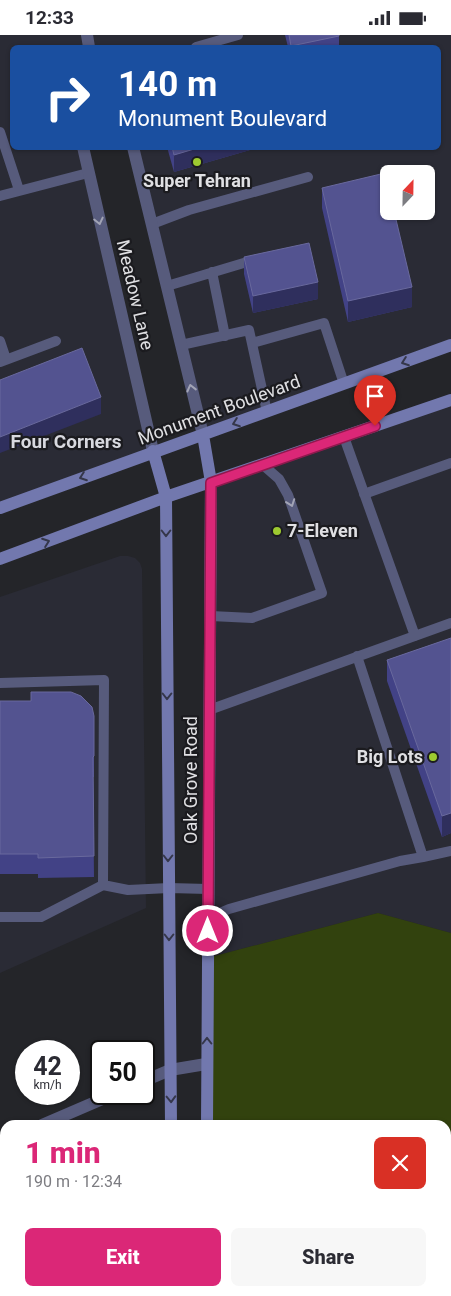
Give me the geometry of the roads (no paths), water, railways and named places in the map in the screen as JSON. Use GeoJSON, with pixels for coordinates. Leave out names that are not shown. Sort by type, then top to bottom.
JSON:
{"type":"FeatureCollection","features":[{"type":"Feature","properties":{"kind":"main road","name":"Monument Boulevard"},"geometry":{"type":"LineString","coordinates":[[0,508],[153,451],[268,412],[451,345]]}},
{"type":"Feature","properties":{"kind":"main road"},"geometry":{"type":"LineString","coordinates":[[0,559],[166,497],[451,400]]}},
{"type":"Feature","properties":{"kind":"main road","name":"Oak Grove Road"},"geometry":{"type":"LineString","coordinates":[[203,435],[211,483],[207,1120]]}},
{"type":"Feature","properties":{"kind":"main road","name":"Oak Grove Road"},"geometry":{"type":"LineString","coordinates":[[153,451],[166,497],[171,1120]]}},
{"type":"Feature","properties":{"kind":"street","name":"Meadow Lane"},"geometry":{"type":"LineString","coordinates":[[83,150],[153,451]]}},
{"type":"Feature","properties":{"kind":"street","name":"Meadow Lane"},"geometry":{"type":"LineString","coordinates":[[134,150],[203,435]]}},
{"type":"Feature","properties":{"kind":"street"},"geometry":{"type":"LineString","coordinates":[[155,1076],[170,1070],[206,1064]]}},
{"type":"Feature","properties":{"kind":"street"},"geometry":{"type":"LineString","coordinates":[[54,1120],[90,1104]]}},
{"type":"Feature","properties":{"kind":"lane"},"geometry":{"type":"LineString","coordinates":[[203,45],[238,35]]}},
{"type":"Feature","properties":{"kind":"lane"},"geometry":{"type":"LineString","coordinates":[[0,132],[19,190]]}},
{"type":"Feature","properties":{"kind":"lane"},"geometry":{"type":"LineString","coordinates":[[0,196],[88,173]]}},
{"type":"Feature","properties":{"kind":"lane"},"geometry":{"type":"LineString","coordinates":[[152,225],[189,210],[308,177]]}},
{"type":"Feature","properties":{"kind":"lane"},"geometry":{"type":"LineString","coordinates":[[167,286],[264,256]]}},
{"type":"Feature","properties":{"kind":"lane"},"geometry":{"type":"LineString","coordinates":[[212,272],[225,335]]}},
{"type":"Feature","properties":{"kind":"lane"},"geometry":{"type":"LineString","coordinates":[[252,343],[324,323],[344,384]]}},
{"type":"Feature","properties":{"kind":"lane"},"geometry":{"type":"LineString","coordinates":[[181,345],[249,331],[268,412]]}},
{"type":"Feature","properties":{"kind":"lane"},"geometry":{"type":"LineString","coordinates":[[0,341],[3,361],[56,341]]}},
{"type":"Feature","properties":{"kind":"lane"},"geometry":{"type":"LineString","coordinates":[[344,437],[415,636]]}},
{"type":"Feature","properties":{"kind":"lane"},"geometry":{"type":"LineString","coordinates":[[364,494],[451,463]]}},
{"type":"Feature","properties":{"kind":"lane"},"geometry":{"type":"LineString","coordinates":[[211,617],[252,618],[322,593],[288,495],[279,479],[263,465]]}},
{"type":"Feature","properties":{"kind":"lane"},"geometry":{"type":"LineString","coordinates":[[209,710],[451,623]]}},
{"type":"Feature","properties":{"kind":"lane"},"geometry":{"type":"LineString","coordinates":[[357,656],[423,857]]}},
{"type":"Feature","properties":{"kind":"lane"},"geometry":{"type":"LineString","coordinates":[[0,683],[104,680],[103,885]]}},
{"type":"Feature","properties":{"kind":"lane"},"geometry":{"type":"LineString","coordinates":[[208,917],[229,909],[400,861],[451,851]]}},
{"type":"Feature","properties":{"kind":"lane"},"geometry":{"type":"LineString","coordinates":[[0,917],[41,917],[103,885],[128,890],[208,889]]}},
{"type":"Feature","properties":{"kind":"place","name":"Super Tehran"},"geometry":{"type":"Point","coordinates":[197,162]}},
{"type":"Feature","properties":{"kind":"place","name":"7-Eleven"},"geometry":{"type":"Point","coordinates":[277,531]}},
{"type":"Feature","properties":{"kind":"place","name":"Big Lots"},"geometry":{"type":"Point","coordinates":[433,757]}},
{"type":"Feature","properties":{"kind":"district","name":"Four Corners"},"geometry":{"type":"Point","coordinates":[66,441]}}]}
